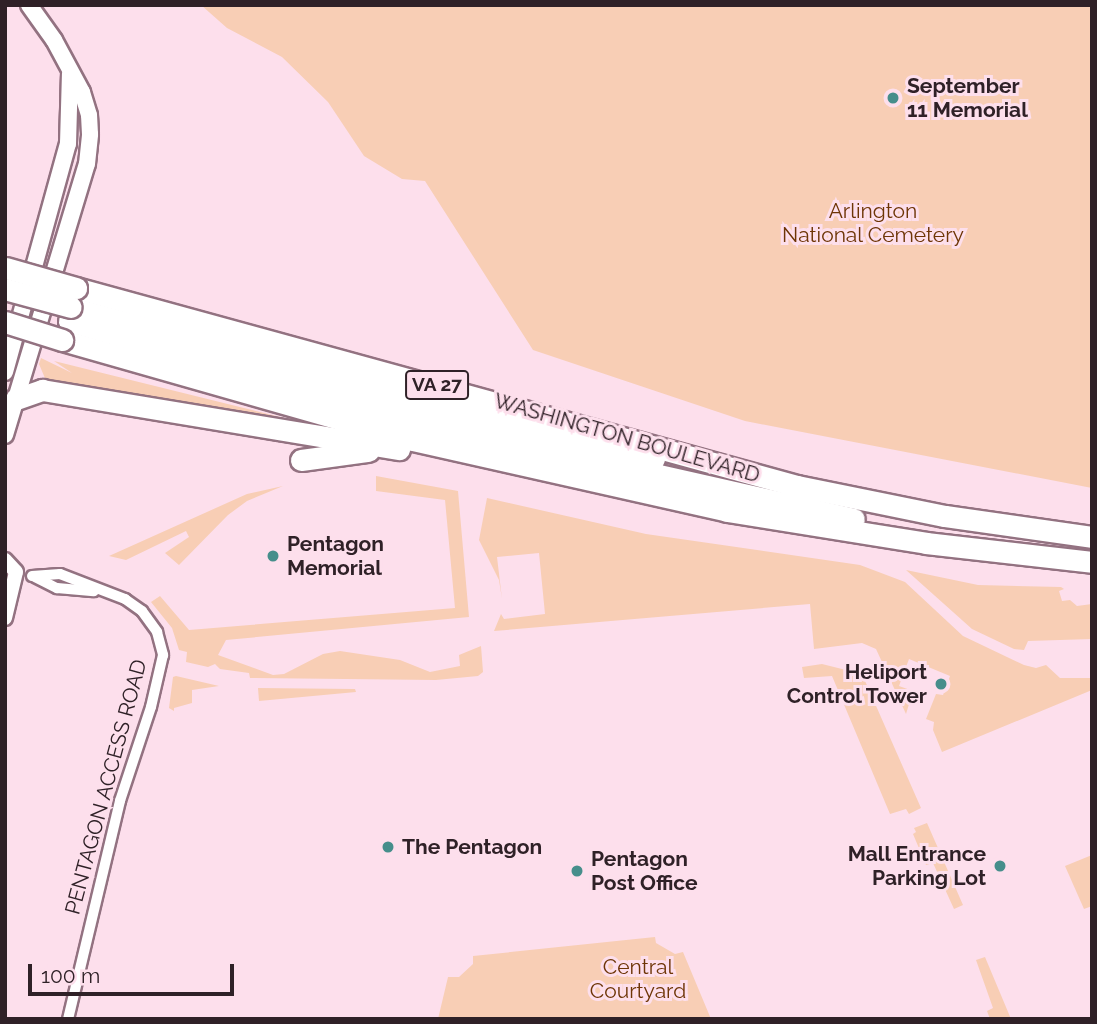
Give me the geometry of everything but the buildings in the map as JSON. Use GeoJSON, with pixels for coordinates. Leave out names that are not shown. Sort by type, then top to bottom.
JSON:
{"type":"FeatureCollection","features":[{"type":"Feature","properties":{"kind":"highway","name":"WASHINGTON BOULEVARD"},"geometry":{"type":"LineString","coordinates":[[6,268],[70,314],[413,440],[776,520],[926,543],[1092,562]]}},
{"type":"Feature","properties":{"kind":"highway"},"geometry":{"type":"LineString","coordinates":[[5,289],[70,314],[292,387],[470,434],[1002,551]]}},
{"type":"Feature","properties":{"kind":"highway"},"geometry":{"type":"LineString","coordinates":[[5,302],[70,314]]}},
{"type":"Feature","properties":{"kind":"highway","name":"WASHINGTON BOULEVARD"},"geometry":{"type":"LineString","coordinates":[[5,322],[70,314],[797,486],[945,516],[1092,537]]}},
{"type":"Feature","properties":{"kind":"highway"},"geometry":{"type":"LineString","coordinates":[[16,399],[42,390],[458,461],[530,466]]}},
{"type":"Feature","properties":{"kind":"highway"},"geometry":{"type":"LineString","coordinates":[[300,460],[354,452],[403,450]]}},
{"type":"Feature","properties":{"kind":"main road"},"geometry":{"type":"LineString","coordinates":[[5,435],[87,164],[87,104],[54,40],[29,5]]}},
{"type":"Feature","properties":{"kind":"main road"},"geometry":{"type":"LineString","coordinates":[[5,372],[68,144],[70,72]]}},
{"type":"Feature","properties":{"kind":"street"},"geometry":{"type":"LineString","coordinates":[[5,560],[10,571],[5,618]]}},
{"type":"Feature","properties":{"kind":"street","name":"PENTAGON ACCESS ROAD"},"geometry":{"type":"LineString","coordinates":[[10,571],[32,576],[57,588],[105,592],[125,599],[142,611],[157,632],[163,655],[152,707],[120,801],[68,1019]]}},
{"type":"Feature","properties":{"kind":"green space","name":"Arlington National Cemetery"},"geometry":{"type":"Polygon","coordinates":[[[201,5],[1092,5],[1092,488],[745,421],[533,350],[425,181],[402,179],[364,156],[328,102],[282,57],[227,28],[201,5]]]}},
{"type":"Feature","properties":{"kind":"green space"},"geometry":{"type":"Polygon","coordinates":[[[41,358],[72,373],[54,361],[312,425],[47,383],[39,364],[41,358]]]}},
{"type":"Feature","properties":{"kind":"green space"},"geometry":{"type":"Polygon","coordinates":[[[376,476],[458,491],[469,617],[226,640],[218,655],[273,675],[284,674],[323,654],[340,651],[400,660],[430,672],[460,666],[459,655],[481,646],[483,672],[478,676],[436,680],[250,678],[249,673],[220,669],[215,664],[208,667],[186,662],[187,652],[179,650],[172,628],[151,602],[160,596],[189,630],[455,608],[445,500],[376,491],[376,476]]]}},
{"type":"Feature","properties":{"kind":"green space"},"geometry":{"type":"Polygon","coordinates":[[[283,486],[247,501],[228,515],[179,565],[165,553],[189,537],[186,531],[126,560],[109,556],[247,494],[283,486]]]}},
{"type":"Feature","properties":{"kind":"green space"},"geometry":{"type":"Polygon","coordinates":[[[487,498],[646,534],[860,565],[905,582],[963,636],[1024,665],[1036,668],[1046,665],[1060,678],[1092,678],[1092,690],[942,752],[933,730],[934,722],[926,719],[936,694],[943,695],[950,676],[909,659],[899,686],[913,691],[906,714],[876,649],[862,643],[814,649],[810,604],[494,631],[501,614],[504,619],[545,614],[539,553],[497,557],[502,599],[499,580],[479,540],[487,498]]]}},
{"type":"Feature","properties":{"kind":"green space"},"geometry":{"type":"Polygon","coordinates":[[[906,570],[978,585],[1061,587],[1064,589],[1059,591],[1062,601],[1070,600],[1077,606],[1092,604],[1092,639],[1028,641],[1024,650],[1014,649],[972,629],[906,570]]]}},
{"type":"Feature","properties":{"kind":"green space"},"geometry":{"type":"Polygon","coordinates":[[[822,664],[862,674],[921,808],[909,814],[906,809],[890,814],[832,676],[804,678],[802,667],[822,664]]]}},
{"type":"Feature","properties":{"kind":"green space"},"geometry":{"type":"Polygon","coordinates":[[[173,677],[219,686],[192,690],[192,703],[174,708],[174,711],[169,708],[173,677]]]}},
{"type":"Feature","properties":{"kind":"green space"},"geometry":{"type":"Polygon","coordinates":[[[258,688],[355,689],[356,692],[259,701],[258,688]]]}},
{"type":"Feature","properties":{"kind":"green space"},"geometry":{"type":"Polygon","coordinates":[[[927,823],[963,905],[954,909],[933,863],[926,865],[913,834],[916,832],[914,828],[927,823]]]}},
{"type":"Feature","properties":{"kind":"green space"},"geometry":{"type":"Polygon","coordinates":[[[1092,855],[1092,906],[1084,909],[1065,866],[1092,855]]]}},
{"type":"Feature","properties":{"kind":"green space","name":"Central Courtyard"},"geometry":{"type":"Polygon","coordinates":[[[655,937],[656,943],[675,954],[683,952],[711,1019],[438,1019],[448,977],[459,977],[473,964],[473,956],[655,937]]]}},
{"type":"Feature","properties":{"kind":"green space"},"geometry":{"type":"Polygon","coordinates":[[[985,957],[1011,1019],[990,1019],[987,1011],[993,1008],[976,960],[985,957]]]}},
{"type":"Feature","properties":{"kind":"place","name":"September 11 Memorial"},"geometry":{"type":"Point","coordinates":[893,98]}},
{"type":"Feature","properties":{"kind":"place","name":"Pentagon Memorial"},"geometry":{"type":"Point","coordinates":[273,556]}},
{"type":"Feature","properties":{"kind":"place","name":"Heliport Control Tower"},"geometry":{"type":"Point","coordinates":[941,684]}},
{"type":"Feature","properties":{"kind":"place","name":"The Pentagon"},"geometry":{"type":"Point","coordinates":[388,847]}},
{"type":"Feature","properties":{"kind":"place","name":"Mall Entrance Parking Lot"},"geometry":{"type":"Point","coordinates":[1000,866]}},
{"type":"Feature","properties":{"kind":"place","name":"Pentagon Post Office"},"geometry":{"type":"Point","coordinates":[577,871]}}]}
